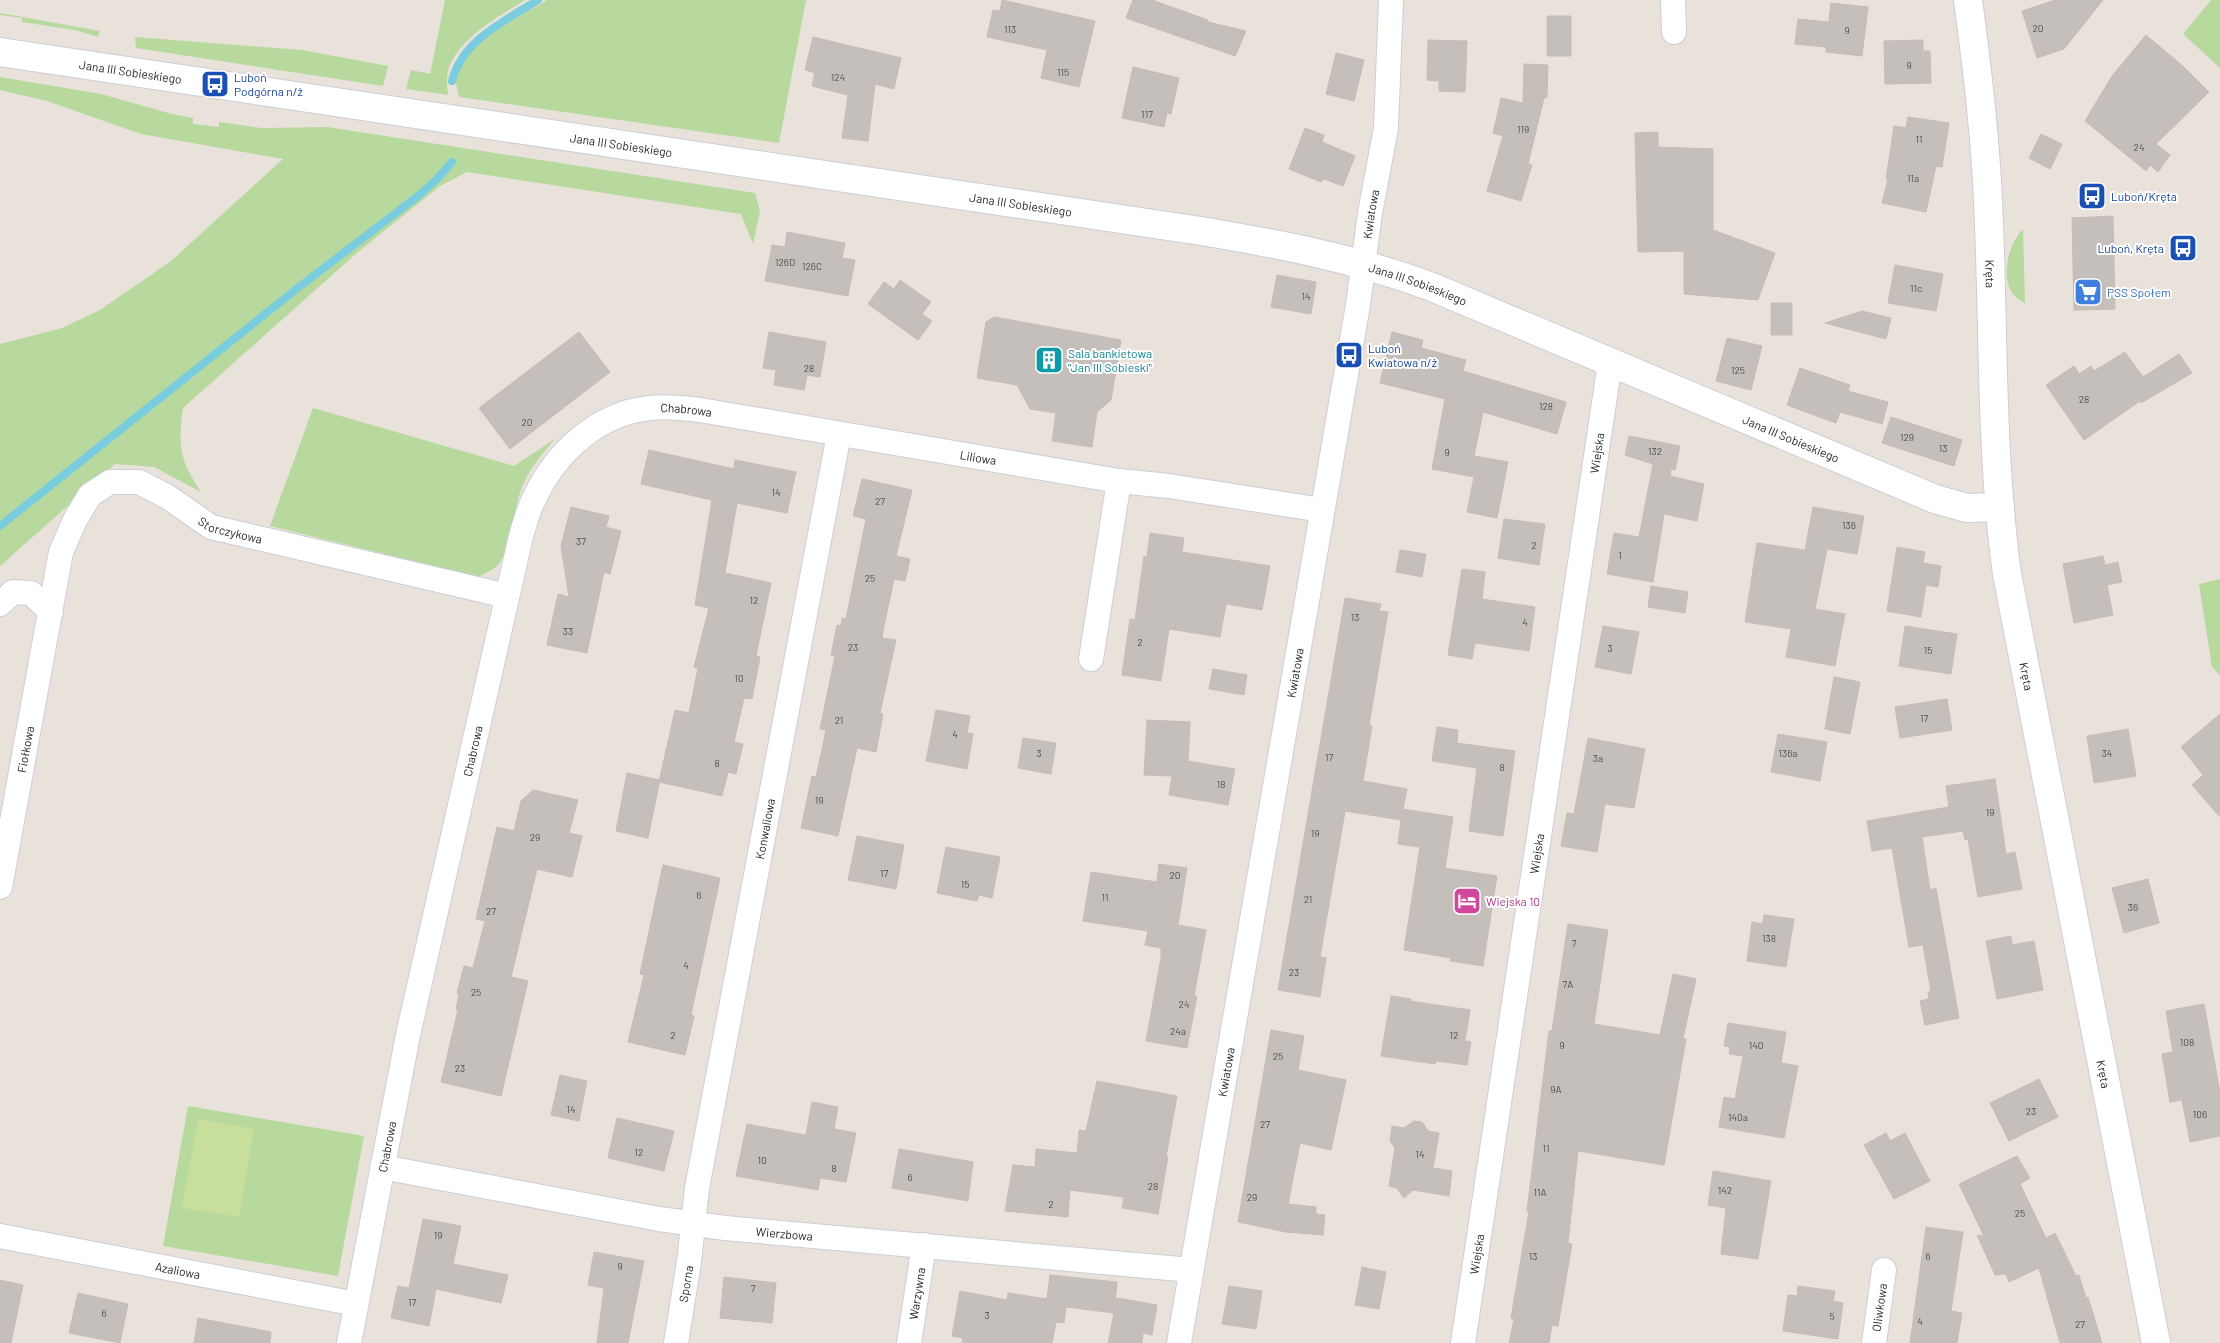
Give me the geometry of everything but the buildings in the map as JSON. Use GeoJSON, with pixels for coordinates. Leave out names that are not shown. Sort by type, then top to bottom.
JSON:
{"type":"FeatureCollection","features":[{"type":"Feature","properties":{"kind":"street","name":"Kwiatowa"},"geometry":{"type":"LineString","coordinates":[[1179,1343],[1386,128],[1391,0]]}},
{"type":"Feature","properties":{"kind":"street"},"geometry":{"type":"LineString","coordinates":[[1673,0],[1674,32]]}},
{"type":"Feature","properties":{"kind":"street","name":"Kręta"},"geometry":{"type":"LineString","coordinates":[[1968,0],[1980,86],[1985,148],[2000,507],[2011,600],[2124,1171],[2156,1343]]}},
{"type":"Feature","properties":{"kind":"street","name":"Jana III Sobieskiego"},"geometry":{"type":"LineString","coordinates":[[0,52],[1201,231],[1277,244],[1363,264],[1432,287],[1935,500],[1967,508],[2000,507]]}},
{"type":"Feature","properties":{"kind":"street","name":"Wiejska"},"geometry":{"type":"LineString","coordinates":[[1463,1343],[1610,364]]}},
{"type":"Feature","properties":{"kind":"street","name":"Chabrowa"},"geometry":{"type":"LineString","coordinates":[[349,1343],[382,1167],[436,906],[507,596],[533,500],[549,471],[565,451],[585,434],[606,422],[648,408],[672,407],[700,410],[838,434]]}},
{"type":"Feature","properties":{"kind":"street","name":"Liliowa"},"geometry":{"type":"LineString","coordinates":[[838,434],[1119,481],[1169,486],[1322,510]]}},
{"type":"Feature","properties":{"kind":"street","name":"Konwaliowa"},"geometry":{"type":"LineString","coordinates":[[693,1224],[699,1179],[838,434]]}},
{"type":"Feature","properties":{"kind":"street"},"geometry":{"type":"LineString","coordinates":[[1091,659],[1119,481]]}},
{"type":"Feature","properties":{"kind":"street","name":"Storczykowa"},"geometry":{"type":"LineString","coordinates":[[51,612],[61,552],[75,520],[90,495],[110,482],[139,482],[168,497],[211,528],[507,596]]}},
{"type":"Feature","properties":{"kind":"street"},"geometry":{"type":"LineString","coordinates":[[0,604],[13,592],[31,593],[51,612]]}},
{"type":"Feature","properties":{"kind":"street","name":"Fiołkowa"},"geometry":{"type":"LineString","coordinates":[[0,887],[51,612]]}},
{"type":"Feature","properties":{"kind":"street","name":"Wierzbowa"},"geometry":{"type":"LineString","coordinates":[[382,1167],[693,1224],[1191,1270]]}},
{"type":"Feature","properties":{"kind":"street","name":"Sporna"},"geometry":{"type":"LineString","coordinates":[[676,1343],[693,1224]]}},
{"type":"Feature","properties":{"kind":"street","name":"Azaliowa"},"geometry":{"type":"LineString","coordinates":[[0,1236],[356,1304]]}},
{"type":"Feature","properties":{"kind":"street","name":"Warzywna"},"geometry":{"type":"LineString","coordinates":[[909,1343],[924,1245]]}},
{"type":"Feature","properties":{"kind":"street","name":"Oliwkowa"},"geometry":{"type":"LineString","coordinates":[[1874,1343],[1884,1270]]}},
{"type":"Feature","properties":{"kind":"green space"},"geometry":{"type":"Polygon","coordinates":[[[445,0],[525,0],[483,27],[464,44],[449,68],[447,80],[448,95],[406,89],[411,70],[430,74],[445,0]]]}},
{"type":"Feature","properties":{"kind":"green space"},"geometry":{"type":"Polygon","coordinates":[[[547,0],[806,0],[779,143],[459,97],[456,81],[459,68],[467,56],[492,33],[547,0]]]}},
{"type":"Feature","properties":{"kind":"green space"},"geometry":{"type":"Polygon","coordinates":[[[2211,0],[2220,0],[2220,68],[2183,34],[2211,0]]]}},
{"type":"Feature","properties":{"kind":"green space"},"geometry":{"type":"Polygon","coordinates":[[[0,13],[100,31],[98,37],[75,30],[22,22],[22,18],[0,15],[0,13]]]}},
{"type":"Feature","properties":{"kind":"green space"},"geometry":{"type":"Polygon","coordinates":[[[135,37],[302,50],[388,66],[383,86],[136,48],[135,37]]]}},
{"type":"Feature","properties":{"kind":"green space"},"geometry":{"type":"Polygon","coordinates":[[[0,77],[101,94],[193,118],[193,124],[219,127],[219,122],[262,128],[327,127],[755,193],[760,211],[753,244],[741,214],[467,172],[440,186],[358,252],[183,408],[182,452],[188,470],[201,492],[154,467],[115,464],[0,566],[0,344],[62,328],[100,310],[171,261],[283,159],[141,134],[47,101],[0,90],[0,77]]]}},
{"type":"Feature","properties":{"kind":"green space"},"geometry":{"type":"Polygon","coordinates":[[[2023,229],[2025,303],[2016,297],[2010,289],[2007,279],[2007,268],[2012,246],[2023,229]]]}},
{"type":"Feature","properties":{"kind":"green space"},"geometry":{"type":"Polygon","coordinates":[[[313,408],[514,466],[556,438],[526,478],[503,557],[497,566],[479,577],[270,526],[313,408]]]}},
{"type":"Feature","properties":{"kind":"green space"},"geometry":{"type":"Polygon","coordinates":[[[2220,579],[2220,675],[2212,667],[2199,584],[2220,579]]]}},
{"type":"Feature","properties":{"kind":"green space"},"geometry":{"type":"Polygon","coordinates":[[[188,1106],[364,1136],[338,1276],[163,1246],[188,1106]]]}},
{"type":"Feature","properties":{"kind":"green space"},"geometry":{"type":"Polygon","coordinates":[[[198,1119],[254,1129],[239,1217],[182,1208],[198,1119]]]}},
{"type":"Feature","properties":{"kind":"waterway"},"geometry":{"type":"LineString","coordinates":[[452,81],[457,67],[475,43],[499,24],[538,0]]}},
{"type":"Feature","properties":{"kind":"waterway"},"geometry":{"type":"LineString","coordinates":[[0,526],[299,287],[418,196],[452,162]]}},
{"type":"Feature","properties":{"kind":"place","name":"Luboń Podgórna n/ż"},"geometry":{"type":"Point","coordinates":[215,84]}},
{"type":"Feature","properties":{"kind":"place","name":"Luboń/Kręta"},"geometry":{"type":"Point","coordinates":[2092,196]}},
{"type":"Feature","properties":{"kind":"place","name":"Luboń, Kręta"},"geometry":{"type":"Point","coordinates":[2183,248]}},
{"type":"Feature","properties":{"kind":"place","name":"PSS Społem"},"geometry":{"type":"Point","coordinates":[2088,292]}},
{"type":"Feature","properties":{"kind":"place","name":"Luboń Kwiatowa n/ż"},"geometry":{"type":"Point","coordinates":[1349,355]}},
{"type":"Feature","properties":{"kind":"place","name":"Sala bankietowa \"Jan III Sobieski\""},"geometry":{"type":"Point","coordinates":[1049,360]}},
{"type":"Feature","properties":{"kind":"place","name":"Wiejska 10"},"geometry":{"type":"Point","coordinates":[1467,901]}}]}
